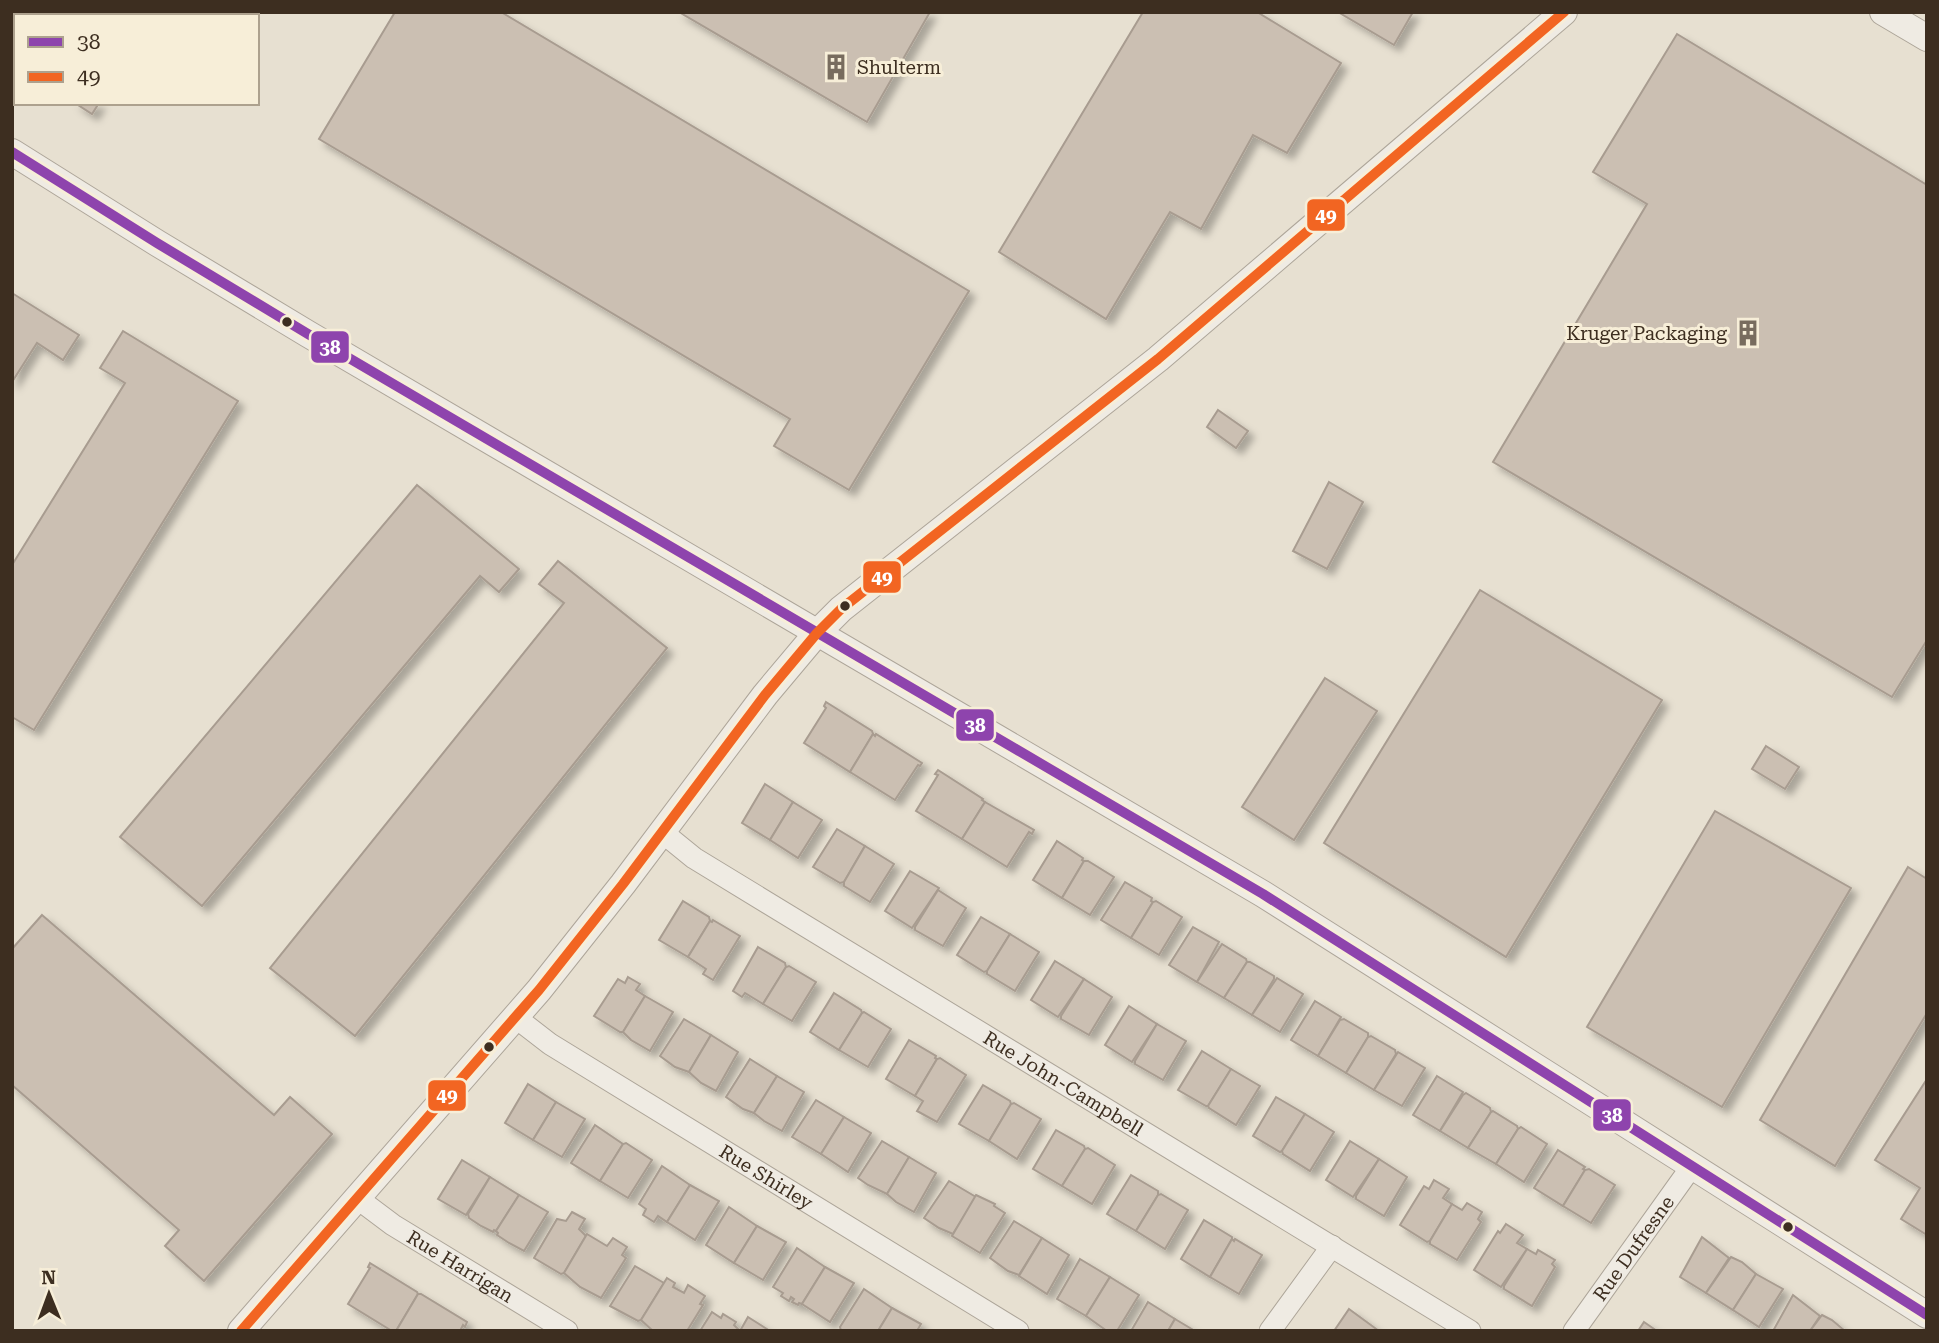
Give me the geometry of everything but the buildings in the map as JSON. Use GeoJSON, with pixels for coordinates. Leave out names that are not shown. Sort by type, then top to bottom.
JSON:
{"type":"FeatureCollection","features":[{"type":"Feature","properties":{"kind":"street"},"geometry":{"type":"LineString","coordinates":[[242,1331],[564,960],[765,695],[817,633],[847,604],[1167,352],[1564,12]]}},
{"type":"Feature","properties":{"kind":"street"},"geometry":{"type":"LineString","coordinates":[[1883,12],[1927,38]]}},
{"type":"Feature","properties":{"kind":"street"},"geometry":{"type":"LineString","coordinates":[[12,152],[308,334],[1263,894],[1927,1315]]}},
{"type":"Feature","properties":{"kind":"street","name":"Rue John-Campbell"},"geometry":{"type":"LineString","coordinates":[[662,832],[694,858],[1469,1331]]}},
{"type":"Feature","properties":{"kind":"street","name":"Rue Shirley"},"geometry":{"type":"LineString","coordinates":[[515,1017],[550,1044],[1018,1331]]}},
{"type":"Feature","properties":{"kind":"street","name":"Rue Dufresne"},"geometry":{"type":"LineString","coordinates":[[1574,1331],[1692,1166]]}},
{"type":"Feature","properties":{"kind":"street","name":"Rue Harrigan"},"geometry":{"type":"LineString","coordinates":[[357,1198],[393,1225],[568,1331]]}},
{"type":"Feature","properties":{"kind":"street"},"geometry":{"type":"LineString","coordinates":[[1270,1331],[1332,1246]]}},
{"type":"Feature","properties":{"kind":"transit line","name":"49"},"geometry":{"type":"LineString","coordinates":[[241,1331],[539,990],[623,884],[765,695],[841,609],[1158,359],[1564,12]]}},
{"type":"Feature","properties":{"kind":"transit line","name":"38"},"geometry":{"type":"LineString","coordinates":[[12,152],[308,334],[1263,894],[1927,1315]]}},
{"type":"Feature","properties":{"kind":"place","name":"Shulterm"},"geometry":{"type":"Point","coordinates":[836,67]}},
{"type":"Feature","properties":{"kind":"place","name":"Kruger Packaging"},"geometry":{"type":"Point","coordinates":[1748,333]}}]}
